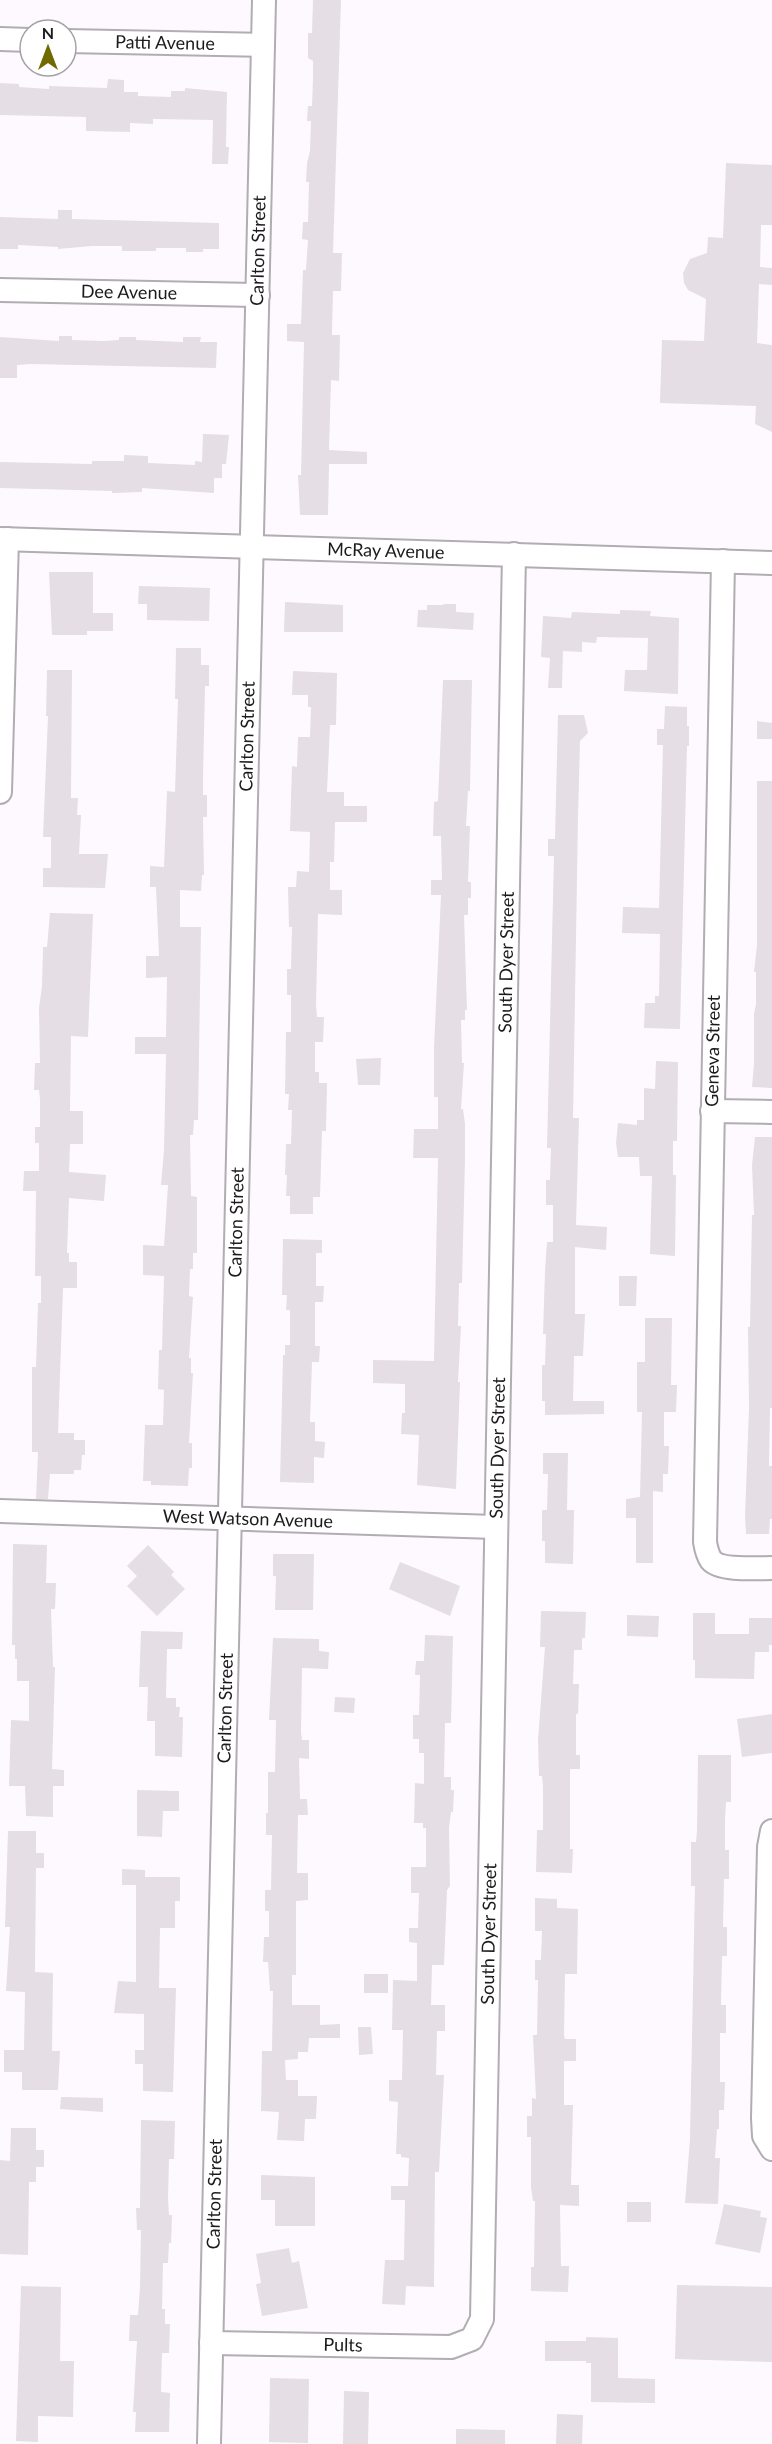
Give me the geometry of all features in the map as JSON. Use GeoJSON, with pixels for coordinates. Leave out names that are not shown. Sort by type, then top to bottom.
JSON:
{"type":"FeatureCollection","features":[{"type":"Feature","properties":{"kind":"street","name":"Carlton Street"},"geometry":{"type":"LineString","coordinates":[[209,2444],[264,0]]}},
{"type":"Feature","properties":{"kind":"street"},"geometry":{"type":"LineString","coordinates":[[0,39],[18,40]]}},
{"type":"Feature","properties":{"kind":"street","name":"Patti Avenue"},"geometry":{"type":"LineString","coordinates":[[78,41],[263,45]]}},
{"type":"Feature","properties":{"kind":"street","name":"Dee Avenue"},"geometry":{"type":"LineString","coordinates":[[0,290],[258,295]]}},
{"type":"Feature","properties":{"kind":"street"},"geometry":{"type":"LineString","coordinates":[[0,792],[3,539]]}},
{"type":"Feature","properties":{"kind":"street","name":"McRay Avenue"},"geometry":{"type":"LineString","coordinates":[[3,539],[772,563]]}},
{"type":"Feature","properties":{"kind":"street","name":"South Dyer Street"},"geometry":{"type":"LineString","coordinates":[[472,2339],[482,2319],[513,554]]}},
{"type":"Feature","properties":{"kind":"street","name":"Geneva Street"},"geometry":{"type":"LineString","coordinates":[[723,561],[705,1542],[712,1562],[736,1568],[772,1568]]}},
{"type":"Feature","properties":{"kind":"street"},"geometry":{"type":"LineString","coordinates":[[712,1111],[772,1112]]}},
{"type":"Feature","properties":{"kind":"street","name":"West Watson Avenue"},"geometry":{"type":"LineString","coordinates":[[0,1511],[495,1527]]}},
{"type":"Feature","properties":{"kind":"street"},"geometry":{"type":"LineString","coordinates":[[772,1831],[769,1847],[763,2118],[764,2136],[772,2149]]}},
{"type":"Feature","properties":{"kind":"street","name":"Pults"},"geometry":{"type":"LineString","coordinates":[[212,2343],[450,2347],[472,2339]]}},
{"type":"Feature","properties":{"kind":"building"},"geometry":{"type":"Polygon","coordinates":[[[313,0],[341,0],[333,253],[342,253],[341,291],[333,291],[332,330],[332,335],[340,335],[339,381],[331,380],[329,450],[367,452],[367,464],[329,464],[328,515],[300,515],[298,475],[301,475],[304,342],[287,341],[287,324],[301,324],[303,270],[306,270],[308,240],[302,239],[303,222],[308,222],[309,182],[306,182],[311,121],[307,121],[308,106],[312,106],[313,61],[308,58],[308,33],[312,33],[313,0]]]}},
{"type":"Feature","properties":{"kind":"building"},"geometry":{"type":"Polygon","coordinates":[[[108,79],[124,80],[124,92],[138,92],[138,96],[171,97],[171,91],[185,91],[185,88],[227,92],[228,164],[212,164],[213,120],[153,119],[153,124],[130,123],[130,132],[86,131],[86,117],[0,115],[0,83],[49,89],[49,86],[107,88],[108,79]]]}},
{"type":"Feature","properties":{"kind":"building"},"geometry":{"type":"Polygon","coordinates":[[[726,163],[772,165],[772,225],[761,225],[760,267],[772,268],[772,285],[759,284],[757,343],[772,345],[772,432],[755,424],[756,406],[660,403],[662,340],[704,341],[706,299],[688,290],[684,283],[683,273],[690,259],[707,253],[708,237],[723,238],[726,163]]]}},
{"type":"Feature","properties":{"kind":"building"},"geometry":{"type":"Polygon","coordinates":[[[58,210],[72,210],[72,219],[219,223],[219,249],[203,249],[203,252],[186,252],[186,248],[122,251],[122,246],[58,249],[58,247],[18,245],[18,249],[0,249],[0,217],[58,219],[58,210]]]}},
{"type":"Feature","properties":{"kind":"building"},"geometry":{"type":"Polygon","coordinates":[[[59,336],[72,336],[72,340],[103,341],[119,340],[119,337],[136,337],[136,340],[183,342],[183,337],[201,337],[200,342],[217,342],[216,368],[31,364],[17,365],[17,378],[0,378],[0,337],[59,341],[59,336]]]}},
{"type":"Feature","properties":{"kind":"building"},"geometry":{"type":"Polygon","coordinates":[[[203,434],[229,435],[226,464],[222,464],[222,478],[214,478],[214,493],[142,488],[142,492],[112,493],[112,491],[0,488],[0,462],[92,464],[92,461],[124,461],[124,455],[148,456],[148,463],[195,465],[195,461],[202,462],[203,434]]]}},
{"type":"Feature","properties":{"kind":"building"},"geometry":{"type":"Polygon","coordinates":[[[49,572],[93,572],[93,613],[113,613],[113,631],[87,631],[87,635],[52,635],[49,572]]]}},
{"type":"Feature","properties":{"kind":"building"},"geometry":{"type":"Polygon","coordinates":[[[139,586],[210,588],[209,621],[147,620],[147,604],[138,604],[139,586]]]}},
{"type":"Feature","properties":{"kind":"building"},"geometry":{"type":"Polygon","coordinates":[[[285,602],[343,605],[343,632],[284,632],[285,602]]]}},
{"type":"Feature","properties":{"kind":"building"},"geometry":{"type":"Polygon","coordinates":[[[456,604],[456,612],[474,613],[473,630],[417,627],[418,610],[427,610],[427,605],[456,604]]]}},
{"type":"Feature","properties":{"kind":"building"},"geometry":{"type":"Polygon","coordinates":[[[620,610],[651,611],[650,616],[679,618],[678,694],[624,691],[625,670],[647,670],[648,638],[597,637],[596,643],[582,642],[582,652],[563,651],[562,688],[548,688],[550,658],[541,657],[543,616],[571,618],[572,612],[620,614],[620,610]]]}},
{"type":"Feature","properties":{"kind":"building"},"geometry":{"type":"Polygon","coordinates":[[[176,648],[201,648],[201,665],[209,665],[209,686],[205,686],[203,795],[207,795],[207,817],[203,817],[204,875],[202,875],[201,891],[180,890],[180,927],[201,927],[198,1120],[194,1120],[193,1135],[190,1135],[191,1196],[197,1197],[197,1253],[193,1253],[193,1269],[190,1269],[189,1296],[193,1297],[189,1358],[191,1358],[191,1373],[193,1373],[189,1443],[192,1443],[192,1468],[189,1468],[188,1486],[151,1485],[151,1481],[143,1481],[145,1425],[163,1425],[164,1390],[158,1389],[159,1350],[162,1350],[164,1276],[143,1275],[143,1245],[164,1246],[168,1185],[161,1185],[166,1054],[135,1054],[135,1037],[166,1037],[167,977],[146,978],[146,956],[159,956],[156,887],[150,887],[150,866],[164,867],[167,791],[175,792],[178,699],[175,699],[176,648]]]}},
{"type":"Feature","properties":{"kind":"building"},"geometry":{"type":"Polygon","coordinates":[[[47,670],[72,670],[71,798],[78,798],[77,815],[81,815],[79,854],[108,854],[105,888],[43,887],[43,868],[51,868],[51,837],[43,837],[48,716],[46,716],[47,670]]]}},
{"type":"Feature","properties":{"kind":"building"},"geometry":{"type":"Polygon","coordinates":[[[293,671],[337,673],[336,725],[330,725],[327,792],[344,792],[344,806],[367,806],[367,822],[335,822],[334,862],[330,862],[330,890],[342,890],[342,915],[318,914],[316,1005],[317,1017],[324,1017],[323,1042],[315,1042],[315,1072],[319,1072],[319,1083],[327,1083],[326,1131],[322,1131],[320,1197],[313,1197],[313,1214],[290,1214],[290,1196],[286,1196],[287,1175],[285,1175],[286,1144],[291,1144],[292,1110],[288,1110],[289,1094],[285,1094],[286,1032],[291,1032],[291,995],[287,995],[287,969],[291,969],[292,927],[289,927],[288,887],[296,887],[297,871],[309,872],[310,832],[290,831],[292,766],[297,767],[298,737],[310,737],[311,707],[308,707],[308,695],[292,695],[293,671]]]}},
{"type":"Feature","properties":{"kind":"building"},"geometry":{"type":"Polygon","coordinates":[[[443,680],[472,680],[470,791],[468,791],[466,826],[470,826],[468,882],[471,882],[471,898],[468,898],[468,915],[464,915],[467,1010],[465,1010],[465,1020],[461,1020],[462,1063],[464,1063],[461,1109],[463,1109],[465,1124],[465,1159],[462,1283],[459,1283],[458,1326],[461,1326],[456,1489],[417,1485],[419,1435],[401,1434],[402,1413],[405,1413],[405,1384],[373,1383],[373,1360],[434,1361],[438,1158],[413,1158],[414,1129],[438,1129],[438,1097],[434,1097],[434,1048],[441,895],[431,895],[431,880],[442,880],[441,836],[433,836],[434,802],[438,801],[443,680]]]}},
{"type":"Feature","properties":{"kind":"building"},"geometry":{"type":"Polygon","coordinates":[[[665,706],[687,707],[687,726],[689,726],[680,1029],[644,1028],[645,1003],[655,1003],[655,996],[659,996],[660,934],[622,933],[623,907],[659,908],[663,745],[657,745],[657,729],[664,729],[665,706]]]}},
{"type":"Feature","properties":{"kind":"building"},"geometry":{"type":"Polygon","coordinates":[[[558,715],[584,715],[588,733],[580,741],[578,818],[573,1118],[579,1118],[576,1225],[607,1227],[606,1250],[575,1247],[575,1314],[585,1314],[583,1356],[574,1356],[573,1401],[604,1401],[604,1414],[545,1415],[545,1401],[542,1401],[542,1365],[545,1365],[546,1334],[543,1334],[547,1242],[553,1242],[553,1205],[546,1205],[546,1180],[550,1180],[551,1148],[547,1148],[554,856],[548,856],[548,839],[555,839],[558,715]]]}},
{"type":"Feature","properties":{"kind":"building"},"geometry":{"type":"Polygon","coordinates":[[[757,721],[772,723],[772,739],[757,739],[757,721]]]}},
{"type":"Feature","properties":{"kind":"building"},"geometry":{"type":"Polygon","coordinates":[[[757,781],[772,781],[772,1088],[752,1087],[756,1004],[756,972],[754,972],[757,945],[757,781]]]}},
{"type":"Feature","properties":{"kind":"building"},"geometry":{"type":"Polygon","coordinates":[[[50,913],[93,914],[88,1037],[71,1036],[70,1111],[83,1111],[83,1144],[70,1144],[69,1172],[106,1175],[104,1201],[69,1198],[67,1253],[69,1253],[69,1262],[77,1262],[77,1288],[63,1288],[58,1433],[74,1433],[74,1440],[85,1440],[85,1455],[82,1455],[81,1470],[74,1470],[74,1474],[50,1474],[48,1499],[36,1499],[38,1452],[32,1452],[32,1367],[36,1367],[41,1276],[35,1276],[36,1191],[23,1191],[24,1171],[39,1171],[39,1143],[35,1143],[35,1127],[40,1127],[40,1099],[39,1090],[34,1090],[35,1063],[40,1063],[39,1008],[43,947],[47,947],[50,913]]]}},
{"type":"Feature","properties":{"kind":"building"},"geometry":{"type":"Polygon","coordinates":[[[381,1058],[380,1085],[358,1085],[356,1059],[381,1058]]]}},
{"type":"Feature","properties":{"kind":"building"},"geometry":{"type":"Polygon","coordinates":[[[656,1061],[678,1062],[677,1141],[673,1141],[673,1175],[676,1175],[675,1256],[650,1254],[652,1176],[640,1176],[639,1157],[618,1157],[616,1143],[618,1123],[637,1125],[637,1120],[644,1120],[644,1088],[655,1089],[656,1061]]]}},
{"type":"Feature","properties":{"kind":"building"},"geometry":{"type":"Polygon","coordinates":[[[755,1137],[772,1137],[772,1408],[770,1408],[769,1466],[772,1466],[772,1519],[770,1519],[769,1534],[746,1534],[745,1516],[749,1408],[748,1327],[750,1327],[752,1215],[754,1215],[752,1165],[755,1137]]]}},
{"type":"Feature","properties":{"kind":"building"},"geometry":{"type":"Polygon","coordinates":[[[283,1239],[322,1240],[322,1253],[316,1253],[316,1286],[324,1286],[323,1302],[315,1302],[315,1346],[320,1346],[319,1362],[312,1362],[310,1422],[315,1422],[315,1441],[325,1442],[324,1458],[314,1457],[314,1483],[280,1482],[283,1355],[285,1355],[285,1345],[290,1345],[290,1310],[286,1310],[287,1295],[282,1295],[283,1239]]]}},
{"type":"Feature","properties":{"kind":"building"},"geometry":{"type":"Polygon","coordinates":[[[619,1276],[637,1276],[636,1306],[619,1306],[619,1276]]]}},
{"type":"Feature","properties":{"kind":"building"},"geometry":{"type":"Polygon","coordinates":[[[645,1318],[672,1318],[671,1385],[677,1385],[676,1412],[664,1412],[664,1446],[669,1446],[668,1474],[663,1474],[663,1492],[653,1491],[653,1563],[636,1563],[636,1518],[626,1518],[626,1499],[640,1497],[642,1412],[637,1412],[637,1362],[645,1362],[645,1318]]]}},
{"type":"Feature","properties":{"kind":"building"},"geometry":{"type":"Polygon","coordinates":[[[543,1453],[568,1453],[567,1510],[574,1510],[573,1564],[545,1563],[542,1510],[547,1510],[548,1474],[543,1474],[543,1453]]]}},
{"type":"Feature","properties":{"kind":"building"},"geometry":{"type":"Polygon","coordinates":[[[13,1544],[47,1545],[46,1583],[56,1583],[55,1609],[51,1609],[53,1667],[55,1667],[52,1769],[64,1770],[64,1786],[53,1786],[53,1817],[26,1816],[25,1786],[9,1786],[11,1720],[29,1721],[29,1681],[17,1681],[17,1659],[15,1659],[15,1645],[12,1645],[13,1544]]]}},
{"type":"Feature","properties":{"kind":"building"},"geometry":{"type":"Polygon","coordinates":[[[148,1545],[174,1572],[171,1575],[185,1589],[157,1616],[127,1586],[137,1576],[127,1566],[148,1545]]]}},
{"type":"Feature","properties":{"kind":"building"},"geometry":{"type":"Polygon","coordinates":[[[273,1554],[314,1554],[313,1610],[275,1610],[276,1576],[273,1576],[273,1554]]]}},
{"type":"Feature","properties":{"kind":"building"},"geometry":{"type":"Polygon","coordinates":[[[400,1562],[460,1586],[450,1616],[389,1589],[400,1562]]]}},
{"type":"Feature","properties":{"kind":"building"},"geometry":{"type":"Polygon","coordinates":[[[541,1611],[586,1612],[582,1650],[574,1650],[573,1684],[579,1684],[576,1755],[580,1755],[580,1769],[570,1769],[572,1873],[536,1872],[537,1830],[543,1830],[543,1787],[542,1776],[539,1776],[538,1740],[545,1647],[540,1647],[541,1611]]]}},
{"type":"Feature","properties":{"kind":"building"},"geometry":{"type":"Polygon","coordinates":[[[693,1613],[715,1613],[715,1634],[749,1634],[749,1618],[772,1618],[772,1645],[769,1645],[769,1652],[755,1652],[754,1679],[695,1678],[693,1613]]]}},
{"type":"Feature","properties":{"kind":"building"},"geometry":{"type":"Polygon","coordinates":[[[627,1615],[659,1616],[658,1637],[627,1636],[627,1615]]]}},
{"type":"Feature","properties":{"kind":"building"},"geometry":{"type":"Polygon","coordinates":[[[141,1631],[183,1632],[182,1649],[167,1649],[166,1698],[176,1698],[176,1707],[180,1707],[179,1717],[183,1717],[182,1757],[155,1756],[155,1721],[147,1721],[148,1687],[139,1687],[141,1631]]]}},
{"type":"Feature","properties":{"kind":"building"},"geometry":{"type":"Polygon","coordinates":[[[425,1635],[453,1636],[451,1723],[445,1723],[444,1777],[451,1777],[451,1790],[454,1790],[453,1812],[451,1812],[449,1828],[450,1886],[447,1890],[444,1965],[432,1965],[431,2005],[445,2005],[445,2031],[437,2031],[436,2075],[444,2075],[439,2172],[435,2172],[434,2287],[406,2286],[405,2305],[382,2304],[385,2260],[404,2260],[405,2200],[391,2200],[391,2186],[408,2186],[409,2158],[396,2154],[398,2102],[389,2101],[389,2080],[402,2080],[403,2030],[392,2030],[393,1980],[417,1981],[417,1943],[409,1942],[409,1928],[418,1928],[419,1893],[411,1893],[411,1867],[426,1867],[426,1828],[423,1828],[423,1823],[414,1823],[415,1783],[424,1784],[424,1753],[419,1753],[419,1739],[413,1739],[413,1715],[419,1715],[420,1675],[415,1675],[416,1661],[424,1661],[425,1635]]]}},
{"type":"Feature","properties":{"kind":"building"},"geometry":{"type":"Polygon","coordinates":[[[273,1638],[319,1639],[319,1651],[329,1652],[328,1669],[302,1668],[301,1732],[302,1740],[309,1740],[309,1759],[299,1758],[300,1799],[307,1799],[308,1815],[298,1815],[297,1873],[308,1873],[308,1900],[296,1901],[296,1975],[292,1975],[292,2005],[320,2005],[320,2025],[340,2024],[340,2038],[309,2038],[308,2052],[298,2052],[298,2059],[285,2060],[286,2080],[298,2080],[298,2096],[317,2096],[316,2119],[305,2119],[304,2141],[277,2140],[279,2112],[261,2111],[262,2051],[272,2051],[273,1991],[270,1991],[268,1962],[263,1962],[264,1937],[269,1937],[269,1911],[265,1911],[265,1890],[271,1890],[272,1835],[266,1835],[268,1772],[275,1772],[276,1720],[269,1720],[273,1638]]]}},
{"type":"Feature","properties":{"kind":"building"},"geometry":{"type":"Polygon","coordinates":[[[335,1697],[355,1698],[354,1713],[334,1712],[335,1697]]]}},
{"type":"Feature","properties":{"kind":"building"},"geometry":{"type":"Polygon","coordinates":[[[772,1714],[772,1753],[742,1757],[737,1719],[772,1714]]]}},
{"type":"Feature","properties":{"kind":"building"},"geometry":{"type":"Polygon","coordinates":[[[698,1755],[731,1755],[731,1802],[726,1802],[725,1820],[725,1850],[729,1850],[729,1879],[724,1879],[723,1927],[727,1927],[727,1956],[722,1956],[721,2005],[726,2005],[726,2033],[720,2033],[720,2082],[725,2082],[724,2110],[719,2110],[715,2158],[720,2158],[718,2204],[685,2203],[690,2139],[695,1886],[691,1886],[691,1842],[696,1842],[697,1831],[698,1755]]]}},
{"type":"Feature","properties":{"kind":"building"},"geometry":{"type":"Polygon","coordinates":[[[137,1790],[179,1791],[179,1811],[163,1811],[162,1837],[137,1836],[137,1790]]]}},
{"type":"Feature","properties":{"kind":"building"},"geometry":{"type":"Polygon","coordinates":[[[8,1831],[36,1831],[36,1853],[44,1853],[44,1868],[36,1868],[35,1972],[53,1973],[52,2051],[60,2051],[58,2090],[22,2090],[22,2072],[4,2072],[4,2050],[24,2050],[25,1992],[6,1991],[10,1927],[5,1927],[8,1831]]]}},
{"type":"Feature","properties":{"kind":"building"},"geometry":{"type":"Polygon","coordinates":[[[122,1869],[145,1870],[145,1877],[180,1877],[180,1901],[175,1901],[175,1928],[160,1928],[159,1988],[176,1988],[173,2092],[143,2091],[143,2064],[135,2064],[135,2050],[144,2050],[144,2014],[114,2013],[118,1981],[136,1982],[136,1885],[122,1885],[122,1869]]]}},
{"type":"Feature","properties":{"kind":"building"},"geometry":{"type":"Polygon","coordinates":[[[535,1898],[557,1899],[557,1908],[578,1909],[577,1974],[565,1974],[564,2036],[565,2039],[576,2039],[576,2061],[564,2061],[564,2105],[573,2105],[571,2185],[579,2185],[579,2206],[560,2205],[561,2266],[569,2266],[568,2292],[531,2291],[531,2267],[534,2267],[535,2201],[533,2201],[531,2187],[531,2137],[527,2137],[527,2116],[532,2116],[532,2098],[536,2099],[533,2035],[537,2035],[538,1980],[535,1980],[535,1960],[541,1960],[542,1931],[535,1931],[535,1898]]]}},
{"type":"Feature","properties":{"kind":"building"},"geometry":{"type":"Polygon","coordinates":[[[364,1974],[388,1974],[388,1993],[364,1993],[364,1974]]]}},
{"type":"Feature","properties":{"kind":"building"},"geometry":{"type":"Polygon","coordinates":[[[358,2027],[371,2027],[373,2054],[359,2055],[358,2027]]]}},
{"type":"Feature","properties":{"kind":"building"},"geometry":{"type":"Polygon","coordinates":[[[61,2097],[103,2098],[103,2112],[60,2109],[61,2097]]]}},
{"type":"Feature","properties":{"kind":"building"},"geometry":{"type":"Polygon","coordinates":[[[141,2120],[175,2121],[174,2159],[169,2159],[168,2198],[169,2215],[172,2215],[171,2243],[169,2243],[168,2263],[163,2263],[162,2309],[165,2309],[165,2324],[170,2324],[169,2353],[162,2353],[161,2392],[170,2393],[169,2432],[135,2432],[136,2412],[133,2412],[137,2341],[129,2341],[130,2315],[138,2315],[140,2287],[141,2230],[137,2230],[136,2208],[140,2208],[141,2120]]]}},
{"type":"Feature","properties":{"kind":"building"},"geometry":{"type":"Polygon","coordinates":[[[11,2128],[36,2128],[36,2150],[44,2150],[44,2167],[36,2167],[36,2182],[29,2182],[28,2255],[0,2254],[0,2160],[10,2161],[11,2128]]]}},
{"type":"Feature","properties":{"kind":"building"},"geometry":{"type":"Polygon","coordinates":[[[261,2175],[315,2177],[315,2226],[275,2226],[275,2200],[261,2200],[261,2175]]]}},
{"type":"Feature","properties":{"kind":"building"},"geometry":{"type":"Polygon","coordinates":[[[627,2202],[651,2202],[651,2222],[627,2222],[627,2202]]]}},
{"type":"Feature","properties":{"kind":"building"},"geometry":{"type":"Polygon","coordinates":[[[724,2204],[761,2211],[760,2217],[767,2218],[760,2253],[715,2244],[724,2204]]]}},
{"type":"Feature","properties":{"kind":"building"},"geometry":{"type":"Polygon","coordinates":[[[289,2248],[292,2263],[299,2261],[308,2308],[262,2316],[256,2284],[261,2283],[256,2254],[289,2248]]]}},
{"type":"Feature","properties":{"kind":"building"},"geometry":{"type":"Polygon","coordinates":[[[677,2285],[772,2287],[772,2362],[675,2359],[677,2285]]]}},
{"type":"Feature","properties":{"kind":"building"},"geometry":{"type":"Polygon","coordinates":[[[21,2286],[61,2287],[60,2361],[74,2361],[73,2417],[38,2416],[38,2442],[16,2441],[21,2286]]]}},
{"type":"Feature","properties":{"kind":"building"},"geometry":{"type":"Polygon","coordinates":[[[586,2337],[618,2338],[618,2378],[655,2379],[655,2403],[591,2402],[591,2363],[545,2361],[545,2341],[586,2341],[586,2337]]]}},
{"type":"Feature","properties":{"kind":"building"},"geometry":{"type":"Polygon","coordinates":[[[270,2378],[309,2379],[308,2443],[269,2442],[270,2378]]]}},
{"type":"Feature","properties":{"kind":"building"},"geometry":{"type":"Polygon","coordinates":[[[344,2391],[369,2392],[368,2444],[343,2444],[344,2391]]]}},
{"type":"Feature","properties":{"kind":"building"},"geometry":{"type":"Polygon","coordinates":[[[557,2414],[583,2415],[582,2444],[556,2444],[557,2414]]]}},
{"type":"Feature","properties":{"kind":"building"},"geometry":{"type":"Polygon","coordinates":[[[456,2429],[505,2430],[505,2444],[456,2444],[456,2429]]]}}]}
